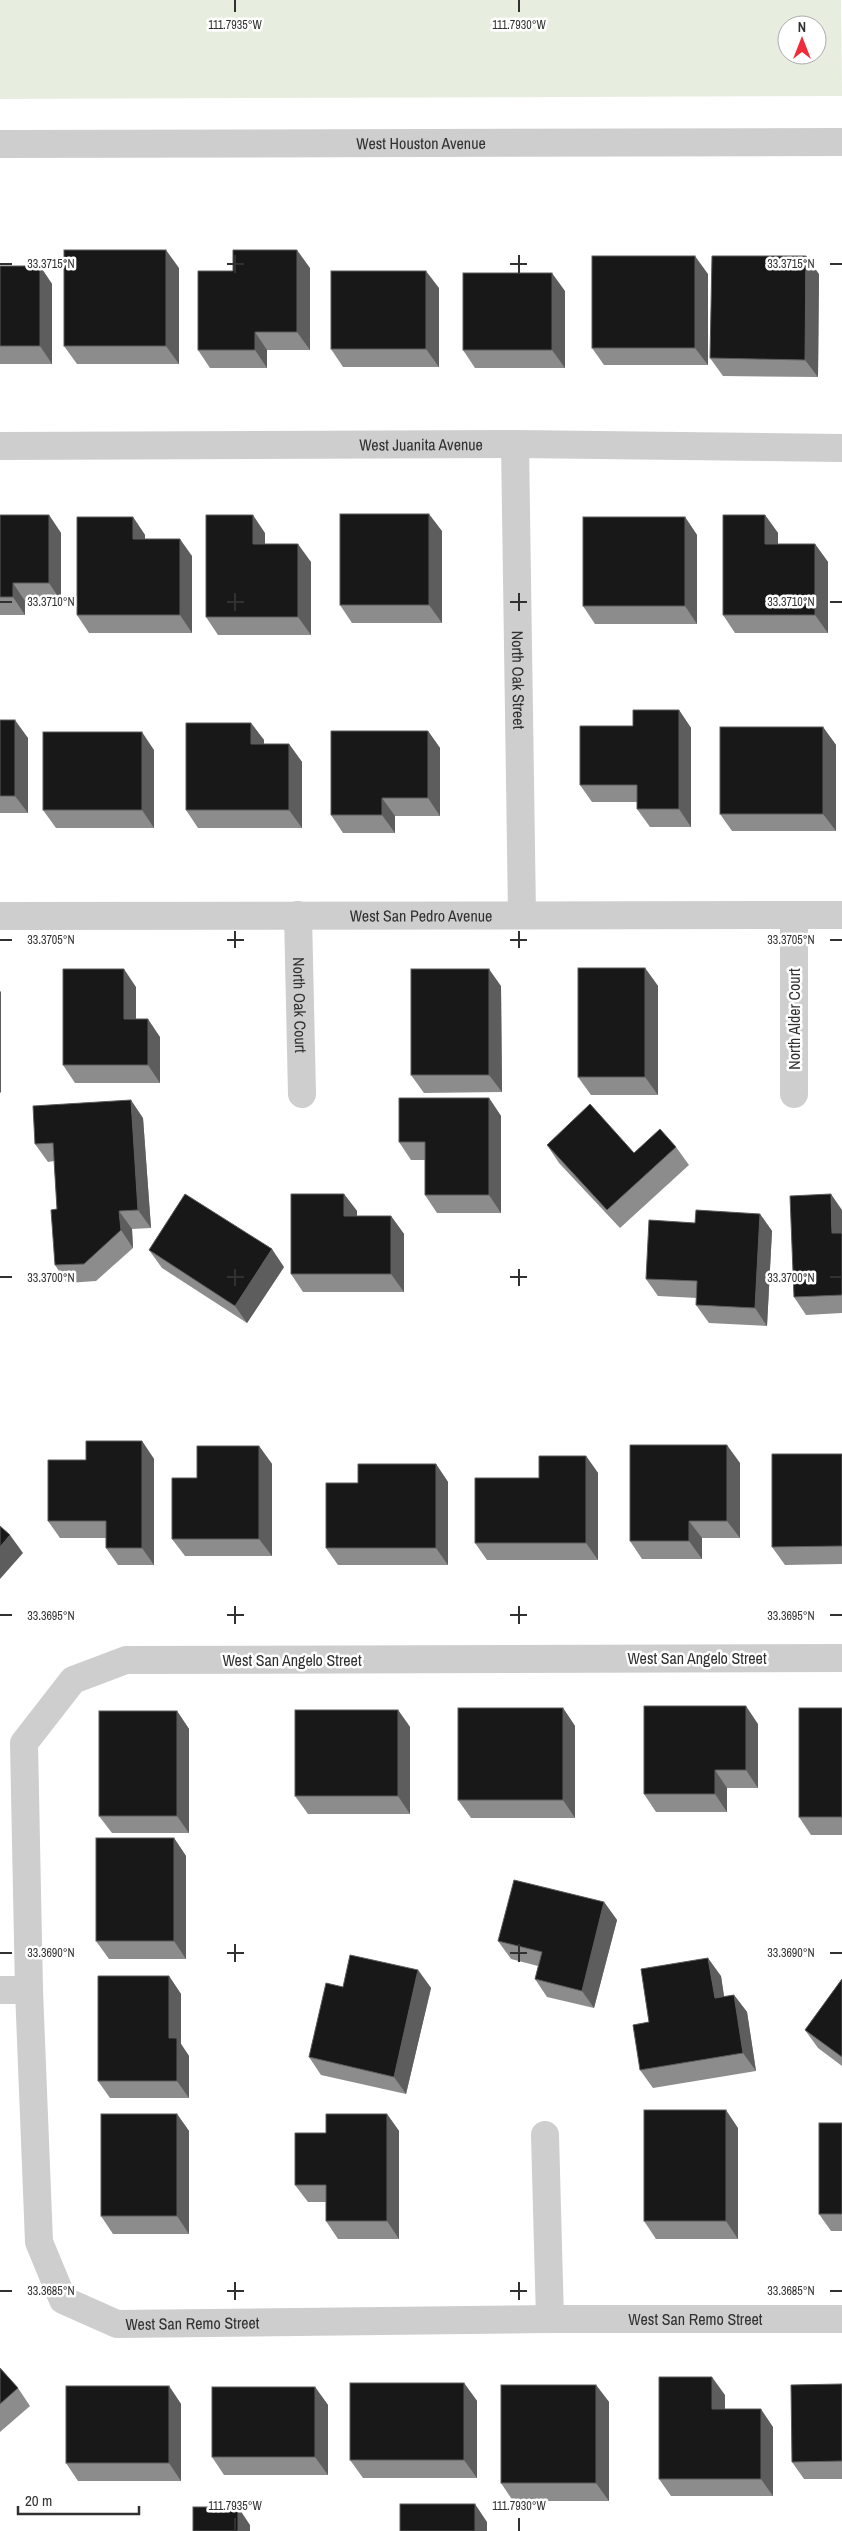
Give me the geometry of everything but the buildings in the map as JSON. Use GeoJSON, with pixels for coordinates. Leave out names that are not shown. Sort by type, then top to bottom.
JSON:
{"type":"FeatureCollection","features":[{"type":"Feature","properties":{"kind":"street","name":"West Houston Avenue"},"geometry":{"type":"LineString","coordinates":[[0,144],[842,142]]}},
{"type":"Feature","properties":{"kind":"street","name":"West Juanita Avenue"},"geometry":{"type":"LineString","coordinates":[[0,446],[515,444],[842,448]]}},
{"type":"Feature","properties":{"kind":"street","name":"North Oak Street"},"geometry":{"type":"LineString","coordinates":[[515,444],[522,915]]}},
{"type":"Feature","properties":{"kind":"street","name":"North Oak Court"},"geometry":{"type":"LineString","coordinates":[[298,915],[302,1094]]}},
{"type":"Feature","properties":{"kind":"street","name":"North Alder Court"},"geometry":{"type":"LineString","coordinates":[[794,915],[794,1094]]}},
{"type":"Feature","properties":{"kind":"street","name":"West San Pedro Avenue"},"geometry":{"type":"LineString","coordinates":[[0,916],[842,915]]}},
{"type":"Feature","properties":{"kind":"street","name":"West San Angelo Street"},"geometry":{"type":"LineString","coordinates":[[29,1990],[24,1743],[73,1680],[126,1660],[842,1658]]}},
{"type":"Feature","properties":{"kind":"street"},"geometry":{"type":"LineString","coordinates":[[0,1990],[29,1990]]}},
{"type":"Feature","properties":{"kind":"street","name":"West San Remo Street"},"geometry":{"type":"LineString","coordinates":[[29,1990],[39,2242],[63,2300],[117,2324],[550,2319],[842,2319]]}},
{"type":"Feature","properties":{"kind":"street"},"geometry":{"type":"LineString","coordinates":[[545,2136],[550,2319]]}},
{"type":"Feature","properties":{"kind":"green space"},"geometry":{"type":"Polygon","coordinates":[[[0,0],[841,0],[842,96],[0,99],[0,0]]]}}]}
